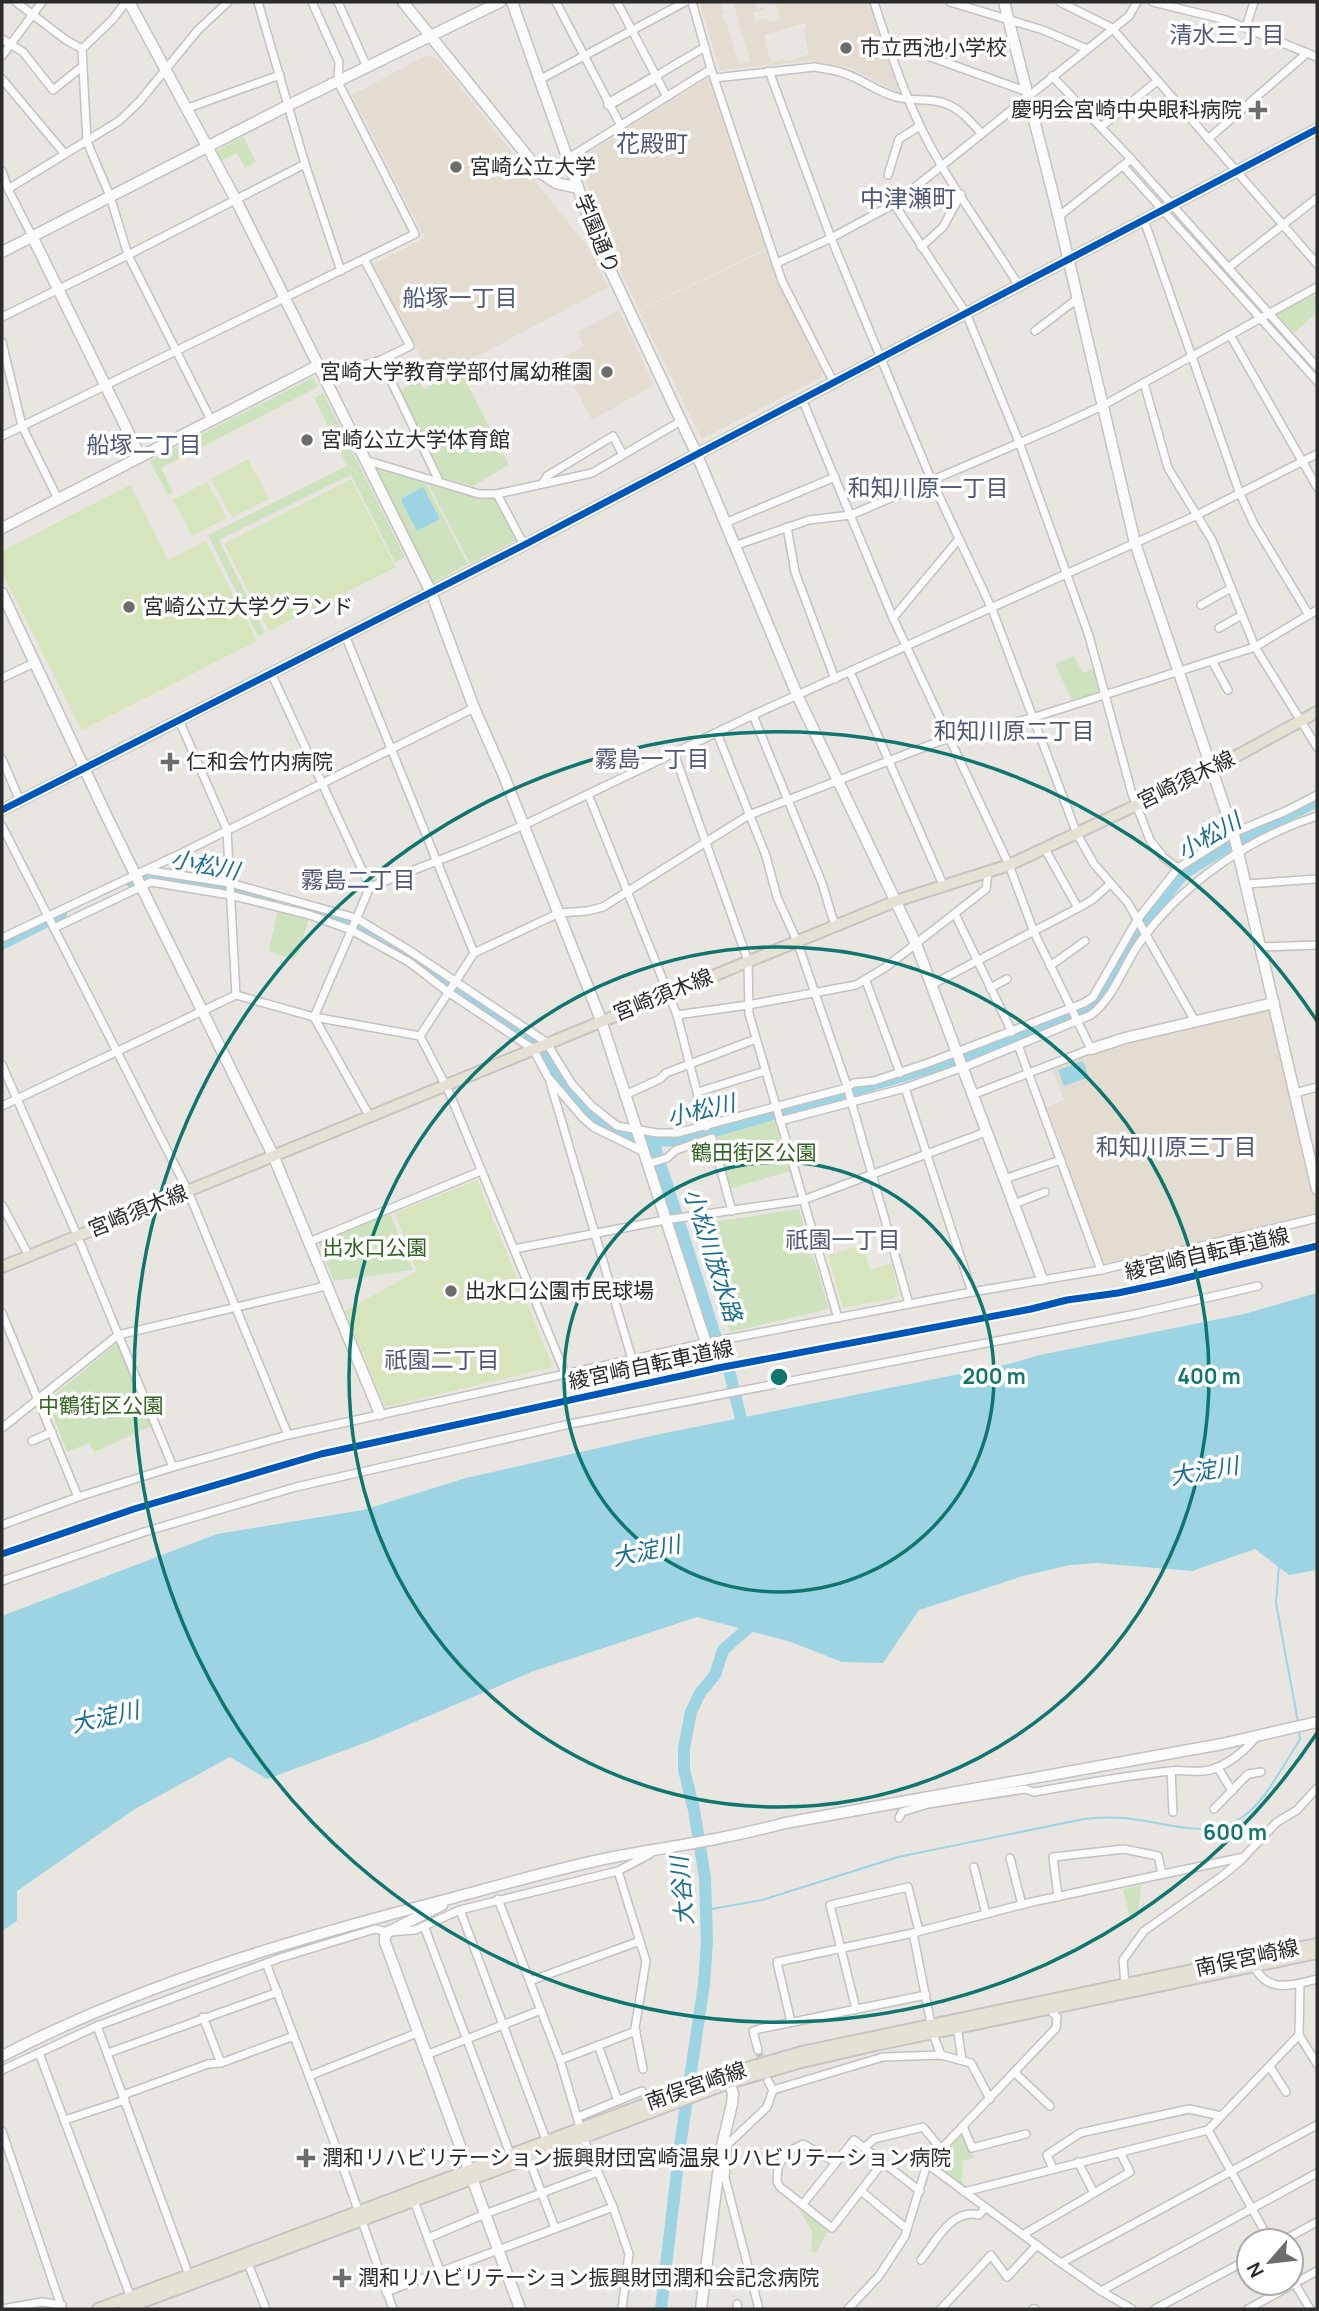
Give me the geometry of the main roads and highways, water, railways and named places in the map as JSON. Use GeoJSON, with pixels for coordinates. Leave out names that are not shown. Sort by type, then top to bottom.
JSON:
{"type":"FeatureCollection","features":[{"type":"Feature","properties":{"kind":"main road","name":"宮崎須木線"},"geometry":{"type":"LineString","coordinates":[[2,1267],[896,901],[1009,866],[1211,770],[1317,712]]}},
{"type":"Feature","properties":{"kind":"main road","name":"南俣宮崎線"},"geometry":{"type":"LineString","coordinates":[[512,2158],[528,2157],[581,2127],[802,2052],[933,2029],[1125,1989],[1253,1962],[1317,1944]]}},
{"type":"Feature","properties":{"kind":"main road","name":"南俣宮崎線"},"geometry":{"type":"LineString","coordinates":[[1253,1962],[1317,1953]]}},
{"type":"Feature","properties":{"kind":"main road","name":"南俣宮崎線"},"geometry":{"type":"LineString","coordinates":[[722,2080],[880,2044],[933,2029]]}},
{"type":"Feature","properties":{"kind":"main road","name":"南俣宮崎線"},"geometry":{"type":"LineString","coordinates":[[98,2309],[130,2305],[191,2279],[548,2145]]}},
{"type":"Feature","properties":{"kind":"main road","name":"南俣宮崎線"},"geometry":{"type":"LineString","coordinates":[[360,2216],[414,2201],[470,2174]]}},
{"type":"Feature","properties":{"kind":"water"},"geometry":{"type":"Polygon","coordinates":[[[423,487],[440,519],[417,531],[402,498],[423,487]]]}},
{"type":"Feature","properties":{"kind":"water"},"geometry":{"type":"Polygon","coordinates":[[[1083,1061],[1089,1077],[1064,1086],[1058,1070],[1083,1061]]]}},
{"type":"Feature","properties":{"kind":"water","name":"大淀川"},"geometry":{"type":"Polygon","coordinates":[[[1317,1293],[1317,1570],[1289,1575],[1255,1549],[1192,1571],[1097,1563],[1070,1565],[1023,1576],[919,1610],[883,1663],[842,1662],[791,1642],[697,1617],[534,1671],[370,1741],[267,1779],[230,1757],[135,1809],[17,1891],[17,1921],[2,1931],[2,1616],[217,1534],[363,1510],[466,1478],[660,1434],[1244,1314],[1317,1293]]]}},
{"type":"Feature","properties":{"kind":"waterway","name":"小松川"},"geometry":{"type":"LineString","coordinates":[[325,912],[376,935],[529,1038],[544,1054],[581,1106],[602,1124],[642,1138],[684,1140],[957,1060],[1082,1012],[1098,1000],[1156,908],[1183,874],[1231,844],[1317,801]]}},
{"type":"Feature","properties":{"kind":"waterway","name":"小松川"},"geometry":{"type":"LineString","coordinates":[[131,881],[144,875],[270,897]]}},
{"type":"Feature","properties":{"kind":"waterway","name":"小松川"},"geometry":{"type":"LineString","coordinates":[[2,944],[61,914]]}},
{"type":"Feature","properties":{"kind":"waterway","name":"小松川放水路"},"geometry":{"type":"LineString","coordinates":[[653,1141],[714,1332],[728,1366],[745,1435]]}},
{"type":"Feature","properties":{"kind":"waterway"},"geometry":{"type":"LineString","coordinates":[[1279,1565],[1276,1603],[1298,1722]]}},
{"type":"Feature","properties":{"kind":"waterway","name":"大谷川"},"geometry":{"type":"LineString","coordinates":[[661,2309],[680,2146],[704,1984],[707,1941],[705,1878],[694,1810],[684,1770],[684,1748],[691,1712],[700,1693],[715,1675],[723,1650],[758,1619]]}},
{"type":"Feature","properties":{"kind":"waterway"},"geometry":{"type":"LineString","coordinates":[[706,1910],[762,1900],[898,1857],[1084,1819],[1118,1818],[1179,1827],[1219,1827],[1244,1816],[1259,1802],[1300,1739],[1299,1731]]}},
{"type":"Feature","properties":{"kind":"tunnel"},"geometry":{"type":"LineString","coordinates":[[758,2050],[768,2081]]}},
{"type":"Feature","properties":{"kind":"place","name":"市立西池小学校"},"geometry":{"type":"Point","coordinates":[846,48]}},
{"type":"Feature","properties":{"kind":"place","name":"慶明会宮崎中央眼科病院"},"geometry":{"type":"Point","coordinates":[1258,110]}},
{"type":"Feature","properties":{"kind":"place","name":"宮崎公立大学"},"geometry":{"type":"Point","coordinates":[456,167]}},
{"type":"Feature","properties":{"kind":"place","name":"宮崎大学教育学部付属幼稚園"},"geometry":{"type":"Point","coordinates":[607,372]}},
{"type":"Feature","properties":{"kind":"place","name":"宮崎公立大学体育館"},"geometry":{"type":"Point","coordinates":[307,440]}},
{"type":"Feature","properties":{"kind":"place","name":"宮崎公立大学グランド"},"geometry":{"type":"Point","coordinates":[129,607]}},
{"type":"Feature","properties":{"kind":"place","name":"仁和会竹内病院"},"geometry":{"type":"Point","coordinates":[170,762]}},
{"type":"Feature","properties":{"kind":"place","name":"出水口公園市民球場"},"geometry":{"type":"Point","coordinates":[451,1291]}},
{"type":"Feature","properties":{"kind":"place","name":"潤和リハビリテーション振興財団宮崎温泉リハビリテーション病院"},"geometry":{"type":"Point","coordinates":[306,2158]}},
{"type":"Feature","properties":{"kind":"place","name":"潤和リハビリテーション振興財団潤和会記念病院"},"geometry":{"type":"Point","coordinates":[342,2278]}},
{"type":"Feature","properties":{"kind":"district","name":"清水三丁目"},"geometry":{"type":"Point","coordinates":[1227,35]}},
{"type":"Feature","properties":{"kind":"district","name":"花殿町"},"geometry":{"type":"Point","coordinates":[652,144]}},
{"type":"Feature","properties":{"kind":"district","name":"中津瀬町"},"geometry":{"type":"Point","coordinates":[908,199]}},
{"type":"Feature","properties":{"kind":"district","name":"船塚一丁目"},"geometry":{"type":"Point","coordinates":[460,298]}},
{"type":"Feature","properties":{"kind":"district","name":"船塚二丁目"},"geometry":{"type":"Point","coordinates":[144,445]}},
{"type":"Feature","properties":{"kind":"district","name":"和知川原一丁目"},"geometry":{"type":"Point","coordinates":[928,488]}},
{"type":"Feature","properties":{"kind":"district","name":"和知川原二丁目"},"geometry":{"type":"Point","coordinates":[1014,731]}},
{"type":"Feature","properties":{"kind":"district","name":"霧島一丁目"},"geometry":{"type":"Point","coordinates":[652,759]}},
{"type":"Feature","properties":{"kind":"district","name":"霧島二丁目"},"geometry":{"type":"Point","coordinates":[358,880]}},
{"type":"Feature","properties":{"kind":"district","name":"和知川原三丁目"},"geometry":{"type":"Point","coordinates":[1176,1147]}},
{"type":"Feature","properties":{"kind":"district","name":"祇園一丁目"},"geometry":{"type":"Point","coordinates":[843,1240]}},
{"type":"Feature","properties":{"kind":"district","name":"祇園二丁目"},"geometry":{"type":"Point","coordinates":[442,1360]}},
{"type":"Feature","properties":{"kind":"park label","name":"鶴田街区公園"},"geometry":{"type":"Point","coordinates":[754,1153]}},
{"type":"Feature","properties":{"kind":"park label","name":"出水口公園"},"geometry":{"type":"Point","coordinates":[375,1248]}},
{"type":"Feature","properties":{"kind":"park label","name":"中鶴街区公園"},"geometry":{"type":"Point","coordinates":[101,1406]}}]}
